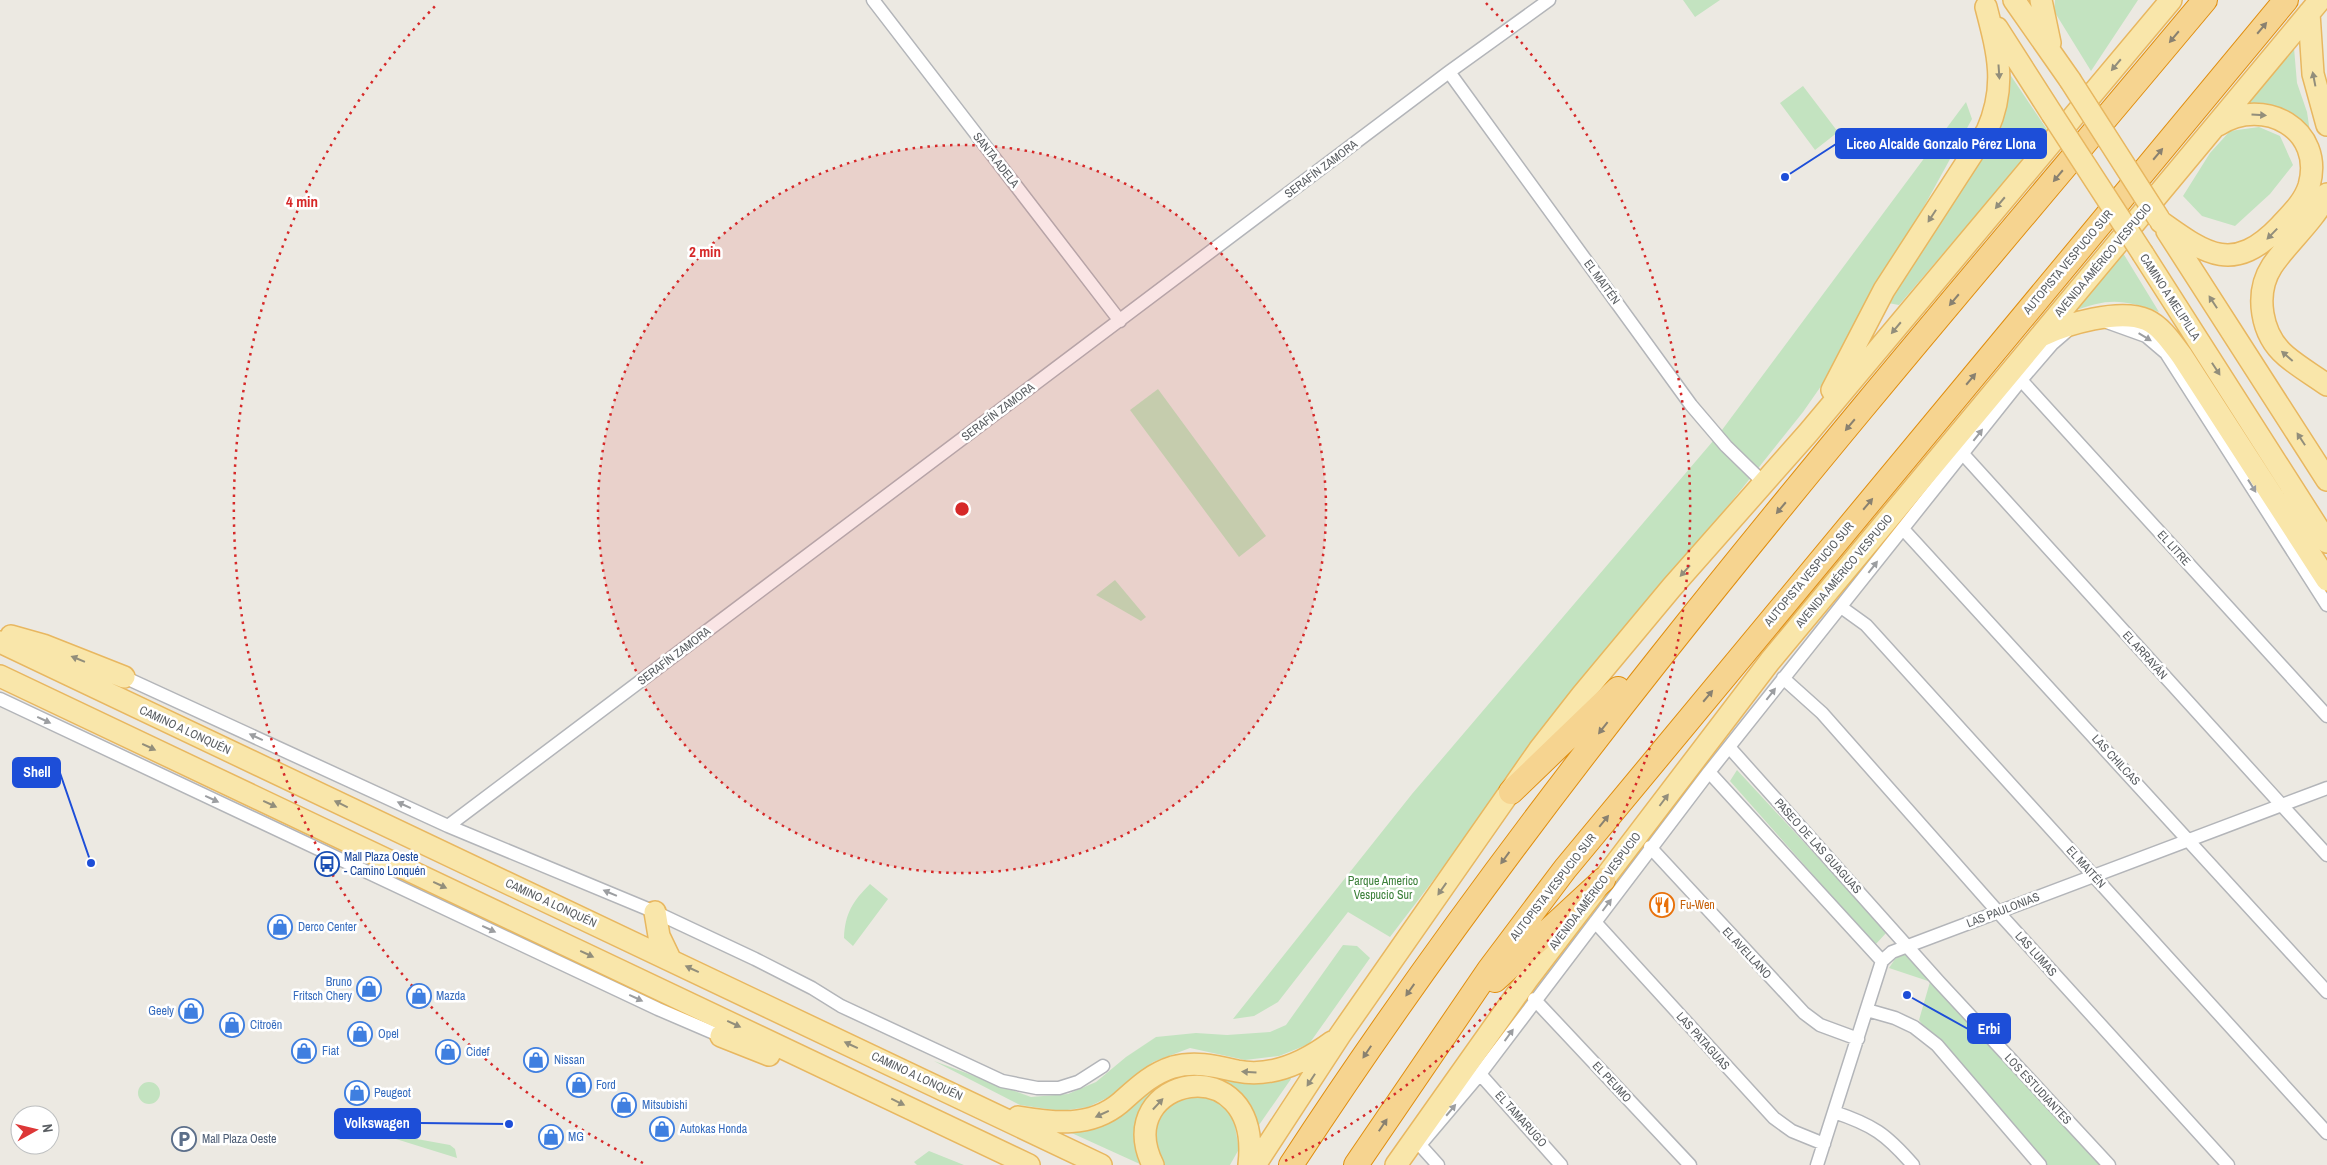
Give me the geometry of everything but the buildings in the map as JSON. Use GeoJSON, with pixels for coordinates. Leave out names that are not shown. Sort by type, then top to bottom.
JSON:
{"type":"FeatureCollection","features":[{"type":"Feature","properties":{"kind":"highway"},"geometry":{"type":"LineString","coordinates":[[1291,1165],[1394,1012],[1509,851],[1687,621],[2205,0]]}},
{"type":"Feature","properties":{"kind":"highway","name":"AUTOPISTA VESPUCIO SUR"},"geometry":{"type":"LineString","coordinates":[[1356,1165],[1520,928],[1601,825],[2286,0]]}},
{"type":"Feature","properties":{"kind":"highway"},"geometry":{"type":"LineString","coordinates":[[1511,792],[1687,621]]}},
{"type":"Feature","properties":{"kind":"highway"},"geometry":{"type":"LineString","coordinates":[[1459,1014],[1603,880]]}},
{"type":"Feature","properties":{"kind":"main road"},"geometry":{"type":"LineString","coordinates":[[2014,0],[2070,80],[2327,480]]}},
{"type":"Feature","properties":{"kind":"main road"},"geometry":{"type":"LineString","coordinates":[[2041,0],[2053,55]]}},
{"type":"Feature","properties":{"kind":"main road"},"geometry":{"type":"LineString","coordinates":[[2147,28],[2156,0]]}},
{"type":"Feature","properties":{"kind":"main road"},"geometry":{"type":"LineString","coordinates":[[1255,1165],[1340,1036],[1539,750],[1626,640],[1765,484],[2170,0]]}},
{"type":"Feature","properties":{"kind":"main road"},"geometry":{"type":"LineString","coordinates":[[1808,433],[1884,290],[1987,131],[1992,120],[1998,98],[2000,77],[1997,52],[1983,4]]}},
{"type":"Feature","properties":{"kind":"main road","name":"CAMINO A MELIPILLA"},"geometry":{"type":"LineString","coordinates":[[1983,4],[2001,35],[2327,542]]}},
{"type":"Feature","properties":{"kind":"main road"},"geometry":{"type":"LineString","coordinates":[[2314,7],[2313,74],[2327,126]]}},
{"type":"Feature","properties":{"kind":"main road","name":"AVENIDA AMÉRICO VESPUCIO"},"geometry":{"type":"LineString","coordinates":[[1396,1165],[1526,980],[1776,654],[2314,7]]}},
{"type":"Feature","properties":{"kind":"main road"},"geometry":{"type":"LineString","coordinates":[[2160,220],[2199,248],[2218,254],[2241,254],[2267,240],[2293,212],[2305,195],[2311,177],[2309,157],[2299,134],[2288,123],[2270,116],[2248,114],[2224,121],[2213,128]]}},
{"type":"Feature","properties":{"kind":"main road"},"geometry":{"type":"LineString","coordinates":[[2327,194],[2316,212],[2272,266],[2264,284],[2262,299],[2266,325],[2279,348],[2294,362],[2327,385]]}},
{"type":"Feature","properties":{"kind":"main road"},"geometry":{"type":"LineString","coordinates":[[2038,337],[2052,330],[2082,322],[2111,318],[2147,320],[2162,331],[2182,356],[2327,580]]}},
{"type":"Feature","properties":{"kind":"main road"},"geometry":{"type":"LineString","coordinates":[[2300,500],[2327,511]]}},
{"type":"Feature","properties":{"kind":"main road"},"geometry":{"type":"LineString","coordinates":[[0,634],[43,645],[124,677]]}},
{"type":"Feature","properties":{"kind":"main road","name":"CAMINO A LONQUÉN"},"geometry":{"type":"LineString","coordinates":[[0,642],[1102,1165]]}},
{"type":"Feature","properties":{"kind":"main road"},"geometry":{"type":"LineString","coordinates":[[0,676],[1029,1165]]}},
{"type":"Feature","properties":{"kind":"main road"},"geometry":{"type":"LineString","coordinates":[[655,912],[659,936],[670,959]]}},
{"type":"Feature","properties":{"kind":"main road"},"geometry":{"type":"LineString","coordinates":[[720,1036],[794,1063],[854,1081]]}},
{"type":"Feature","properties":{"kind":"main road"},"geometry":{"type":"LineString","coordinates":[[990,1111],[1052,1122],[1086,1120],[1110,1110],[1142,1082],[1173,1067],[1197,1064],[1254,1072],[1278,1070],[1299,1063],[1340,1036]]}},
{"type":"Feature","properties":{"kind":"main road"},"geometry":{"type":"LineString","coordinates":[[1153,1165],[1149,1156],[1146,1137],[1148,1118],[1152,1110],[1172,1092],[1187,1086],[1197,1086],[1222,1093],[1236,1104],[1242,1113],[1250,1144],[1248,1165]]}},
{"type":"Feature","properties":{"kind":"main road"},"geometry":{"type":"LineString","coordinates":[[1401,1165],[1420,1145]]}},
{"type":"Feature","properties":{"kind":"street","name":"SANTA ADELA"},"geometry":{"type":"LineString","coordinates":[[872,0],[1120,321]]}},
{"type":"Feature","properties":{"kind":"street","name":"SERAFÍN ZAMORA"},"geometry":{"type":"LineString","coordinates":[[448,826],[1449,72],[1548,0]]}},
{"type":"Feature","properties":{"kind":"street","name":"EL MAITÉN"},"geometry":{"type":"LineString","coordinates":[[1449,72],[1691,405],[1726,446],[1765,484]]}},
{"type":"Feature","properties":{"kind":"street","name":"AVENIDA AMÉRICO VESPUCIO"},"geometry":{"type":"LineString","coordinates":[[1420,1145],[1480,1074],[1650,847],[2021,380],[2059,337],[2082,322]]}},
{"type":"Feature","properties":{"kind":"street"},"geometry":{"type":"LineString","coordinates":[[2082,322],[2106,322],[2135,331],[2146,336],[2166,353],[2327,605]]}},
{"type":"Feature","properties":{"kind":"street","name":"EL LITRE"},"geometry":{"type":"LineString","coordinates":[[2021,380],[2327,716]]}},
{"type":"Feature","properties":{"kind":"street","name":"EL ARRAYÁN"},"geometry":{"type":"LineString","coordinates":[[1963,454],[2327,855]]}},
{"type":"Feature","properties":{"kind":"street","name":"LAS CHILCAS"},"geometry":{"type":"LineString","coordinates":[[1903,529],[2327,992]]}},
{"type":"Feature","properties":{"kind":"street","name":"EL MAITÉN"},"geometry":{"type":"LineString","coordinates":[[1842,607],[1866,625],[2327,1133]]}},
{"type":"Feature","properties":{"kind":"street","name":"CAMINO A LONQUÉN"},"geometry":{"type":"LineString","coordinates":[[124,677],[448,826],[655,912],[755,958],[812,988],[841,1006],[1002,1081],[1037,1088],[1059,1088],[1078,1082],[1103,1066]]}},
{"type":"Feature","properties":{"kind":"street","name":"LAS LUMAS"},"geometry":{"type":"LineString","coordinates":[[1783,678],[1822,713],[1998,912],[2228,1165]]}},
{"type":"Feature","properties":{"kind":"street"},"geometry":{"type":"LineString","coordinates":[[0,699],[658,1009],[720,1036]]}},
{"type":"Feature","properties":{"kind":"street","name":"PASEO DE LAS GUAGUAS"},"geometry":{"type":"LineString","coordinates":[[1729,747],[1908,945]]}},
{"type":"Feature","properties":{"kind":"street"},"geometry":{"type":"LineString","coordinates":[[1709,772],[1882,961],[1817,1165]]}},
{"type":"Feature","properties":{"kind":"street","name":"LAS PAULONIAS"},"geometry":{"type":"LineString","coordinates":[[1882,961],[1892,952],[1908,945],[2327,788]]}},
{"type":"Feature","properties":{"kind":"street","name":"EL AVELLANO"},"geometry":{"type":"LineString","coordinates":[[1650,847],[1804,1014],[1820,1025],[1858,1038]]}},
{"type":"Feature","properties":{"kind":"street","name":"LAS PATAGUAS"},"geometry":{"type":"LineString","coordinates":[[1595,922],[1767,1112],[1792,1131],[1824,1144]]}},
{"type":"Feature","properties":{"kind":"street","name":"LOS ESTUDIANTES"},"geometry":{"type":"LineString","coordinates":[[1908,945],[1939,982],[2109,1165]]}},
{"type":"Feature","properties":{"kind":"street","name":"EL PEUMO"},"geometry":{"type":"LineString","coordinates":[[1534,1000],[1690,1165]]}},
{"type":"Feature","properties":{"kind":"street"},"geometry":{"type":"LineString","coordinates":[[1867,1010],[1895,1018],[1914,1027],[1936,1045],[2040,1165]]}},
{"type":"Feature","properties":{"kind":"street","name":"EL TAMARUGO"},"geometry":{"type":"LineString","coordinates":[[1480,1074],[1561,1165]]}},
{"type":"Feature","properties":{"kind":"street"},"geometry":{"type":"LineString","coordinates":[[1834,1112],[1874,1128],[1890,1140],[1913,1165]]}},
{"type":"Feature","properties":{"kind":"street"},"geometry":{"type":"LineString","coordinates":[[1420,1145],[1438,1165]]}},
{"type":"Feature","properties":{"kind":"green space"},"geometry":{"type":"Polygon","coordinates":[[[1683,0],[1720,0],[1695,17],[1683,0]]]}},
{"type":"Feature","properties":{"kind":"green space"},"geometry":{"type":"Polygon","coordinates":[[[2055,0],[2138,0],[2091,71],[2054,11],[2055,0]]]}},
{"type":"Feature","properties":{"kind":"green space"},"geometry":{"type":"Polygon","coordinates":[[[2294,48],[2297,83],[2307,112],[2313,152],[2294,118],[2241,109],[2294,48]]]}},
{"type":"Feature","properties":{"kind":"green space"},"geometry":{"type":"Polygon","coordinates":[[[2007,70],[2048,131],[1899,305],[1888,303],[2007,70]]]}},
{"type":"Feature","properties":{"kind":"green space"},"geometry":{"type":"Polygon","coordinates":[[[1803,86],[1838,132],[1815,150],[1780,103],[1803,86]]]}},
{"type":"Feature","properties":{"kind":"green space","name":"Parque Americo Vespucio Sur"},"geometry":{"type":"Polygon","coordinates":[[[1966,102],[1972,119],[1842,356],[1803,412],[1512,777],[1390,937],[1348,912],[1278,1002],[1254,1016],[1233,1019],[1412,794],[1719,434],[1966,102]]]}},
{"type":"Feature","properties":{"kind":"green space"},"geometry":{"type":"Polygon","coordinates":[[[2259,127],[2280,136],[2293,165],[2270,194],[2235,226],[2202,216],[2183,196],[2210,153],[2230,131],[2259,127]]]}},
{"type":"Feature","properties":{"kind":"green space"},"geometry":{"type":"Polygon","coordinates":[[[2123,253],[2159,312],[2135,305],[2106,302],[2071,312],[2123,253]]]}},
{"type":"Feature","properties":{"kind":"green space"},"geometry":{"type":"Polygon","coordinates":[[[1158,389],[1266,536],[1239,557],[1130,410],[1158,389]]]}},
{"type":"Feature","properties":{"kind":"green space"},"geometry":{"type":"Polygon","coordinates":[[[1115,580],[1146,617],[1141,621],[1096,595],[1115,580]]]}},
{"type":"Feature","properties":{"kind":"green space"},"geometry":{"type":"Polygon","coordinates":[[[1737,770],[1887,932],[1875,945],[1730,781],[1737,770]]]}},
{"type":"Feature","properties":{"kind":"green space"},"geometry":{"type":"Polygon","coordinates":[[[870,884],[888,899],[853,946],[844,938],[846,921],[851,908],[870,884]]]}},
{"type":"Feature","properties":{"kind":"green space"},"geometry":{"type":"Polygon","coordinates":[[[1343,945],[1357,946],[1370,958],[1309,1044],[1279,1056],[1245,1060],[1190,1048],[1153,1062],[1113,1095],[1088,1107],[1061,1111],[1020,1105],[934,1061],[1031,1097],[1068,1094],[1096,1082],[1126,1057],[1156,1037],[1196,1033],[1227,1035],[1270,1032],[1286,1025],[1343,945]]]}},
{"type":"Feature","properties":{"kind":"green space"},"geometry":{"type":"Polygon","coordinates":[[[1905,953],[1931,982],[1889,968],[1895,959],[1905,953]]]}},
{"type":"Feature","properties":{"kind":"green space"},"geometry":{"type":"Polygon","coordinates":[[[1930,982],[2101,1165],[2044,1165],[1919,1020],[1930,982]]]}},
{"type":"Feature","properties":{"kind":"green space"},"geometry":{"type":"Polygon","coordinates":[[[1175,1073],[1290,1075],[1291,1079],[1259,1125],[1254,1125],[1227,1087],[1146,1104],[1137,1127],[1138,1148],[1142,1165],[1065,1130],[1175,1073]]]}},
{"type":"Feature","properties":{"kind":"green space"},"geometry":{"type":"Polygon","coordinates":[[[149,1082],[157,1085],[160,1093],[157,1101],[149,1104],[141,1101],[138,1093],[141,1085],[149,1082]]]}},
{"type":"Feature","properties":{"kind":"green space"},"geometry":{"type":"Polygon","coordinates":[[[1205,1095],[1224,1106],[1234,1121],[1239,1149],[1230,1165],[1164,1165],[1159,1154],[1156,1134],[1160,1117],[1178,1098],[1205,1095]]]}},
{"type":"Feature","properties":{"kind":"green space"},"geometry":{"type":"Polygon","coordinates":[[[367,1130],[450,1145],[455,1149],[457,1158],[367,1130]]]}},
{"type":"Feature","properties":{"kind":"green space"},"geometry":{"type":"Polygon","coordinates":[[[929,1151],[964,1165],[917,1165],[914,1162],[929,1151]]]}},
{"type":"Feature","properties":{"kind":"place","name":"Liceo Alcalde Gonzalo Pérez Llona"},"geometry":{"type":"Point","coordinates":[1785,177]}},
{"type":"Feature","properties":{"kind":"place","name":"Shell"},"geometry":{"type":"Point","coordinates":[91,863]}},
{"type":"Feature","properties":{"kind":"place","name":"Mall Plaza Oeste - Camino Lonquén"},"geometry":{"type":"Point","coordinates":[327,864]}},
{"type":"Feature","properties":{"kind":"place","name":"Fu-Wen"},"geometry":{"type":"Point","coordinates":[1662,905]}},
{"type":"Feature","properties":{"kind":"place","name":"Derco Center"},"geometry":{"type":"Point","coordinates":[280,927]}},
{"type":"Feature","properties":{"kind":"place","name":"Bruno Fritsch Chery"},"geometry":{"type":"Point","coordinates":[369,989]}},
{"type":"Feature","properties":{"kind":"place","name":"Erbi"},"geometry":{"type":"Point","coordinates":[1907,995]}},
{"type":"Feature","properties":{"kind":"place","name":"Mazda"},"geometry":{"type":"Point","coordinates":[419,996]}},
{"type":"Feature","properties":{"kind":"place","name":"Geely"},"geometry":{"type":"Point","coordinates":[191,1011]}},
{"type":"Feature","properties":{"kind":"place","name":"Citroën"},"geometry":{"type":"Point","coordinates":[232,1025]}},
{"type":"Feature","properties":{"kind":"place","name":"Opel"},"geometry":{"type":"Point","coordinates":[360,1034]}},
{"type":"Feature","properties":{"kind":"place","name":"Fiat"},"geometry":{"type":"Point","coordinates":[304,1051]}},
{"type":"Feature","properties":{"kind":"place","name":"Cidef"},"geometry":{"type":"Point","coordinates":[448,1052]}},
{"type":"Feature","properties":{"kind":"place","name":"Nissan"},"geometry":{"type":"Point","coordinates":[536,1060]}},
{"type":"Feature","properties":{"kind":"place","name":"Ford"},"geometry":{"type":"Point","coordinates":[579,1085]}},
{"type":"Feature","properties":{"kind":"place","name":"Peugeot"},"geometry":{"type":"Point","coordinates":[357,1093]}},
{"type":"Feature","properties":{"kind":"place","name":"Mitsubishi"},"geometry":{"type":"Point","coordinates":[624,1105]}},
{"type":"Feature","properties":{"kind":"place","name":"Volkswagen"},"geometry":{"type":"Point","coordinates":[509,1124]}},
{"type":"Feature","properties":{"kind":"place","name":"Autokas Honda"},"geometry":{"type":"Point","coordinates":[662,1129]}},
{"type":"Feature","properties":{"kind":"place","name":"MG"},"geometry":{"type":"Point","coordinates":[551,1137]}},
{"type":"Feature","properties":{"kind":"place","name":"Mall Plaza Oeste"},"geometry":{"type":"Point","coordinates":[184,1139]}}]}
